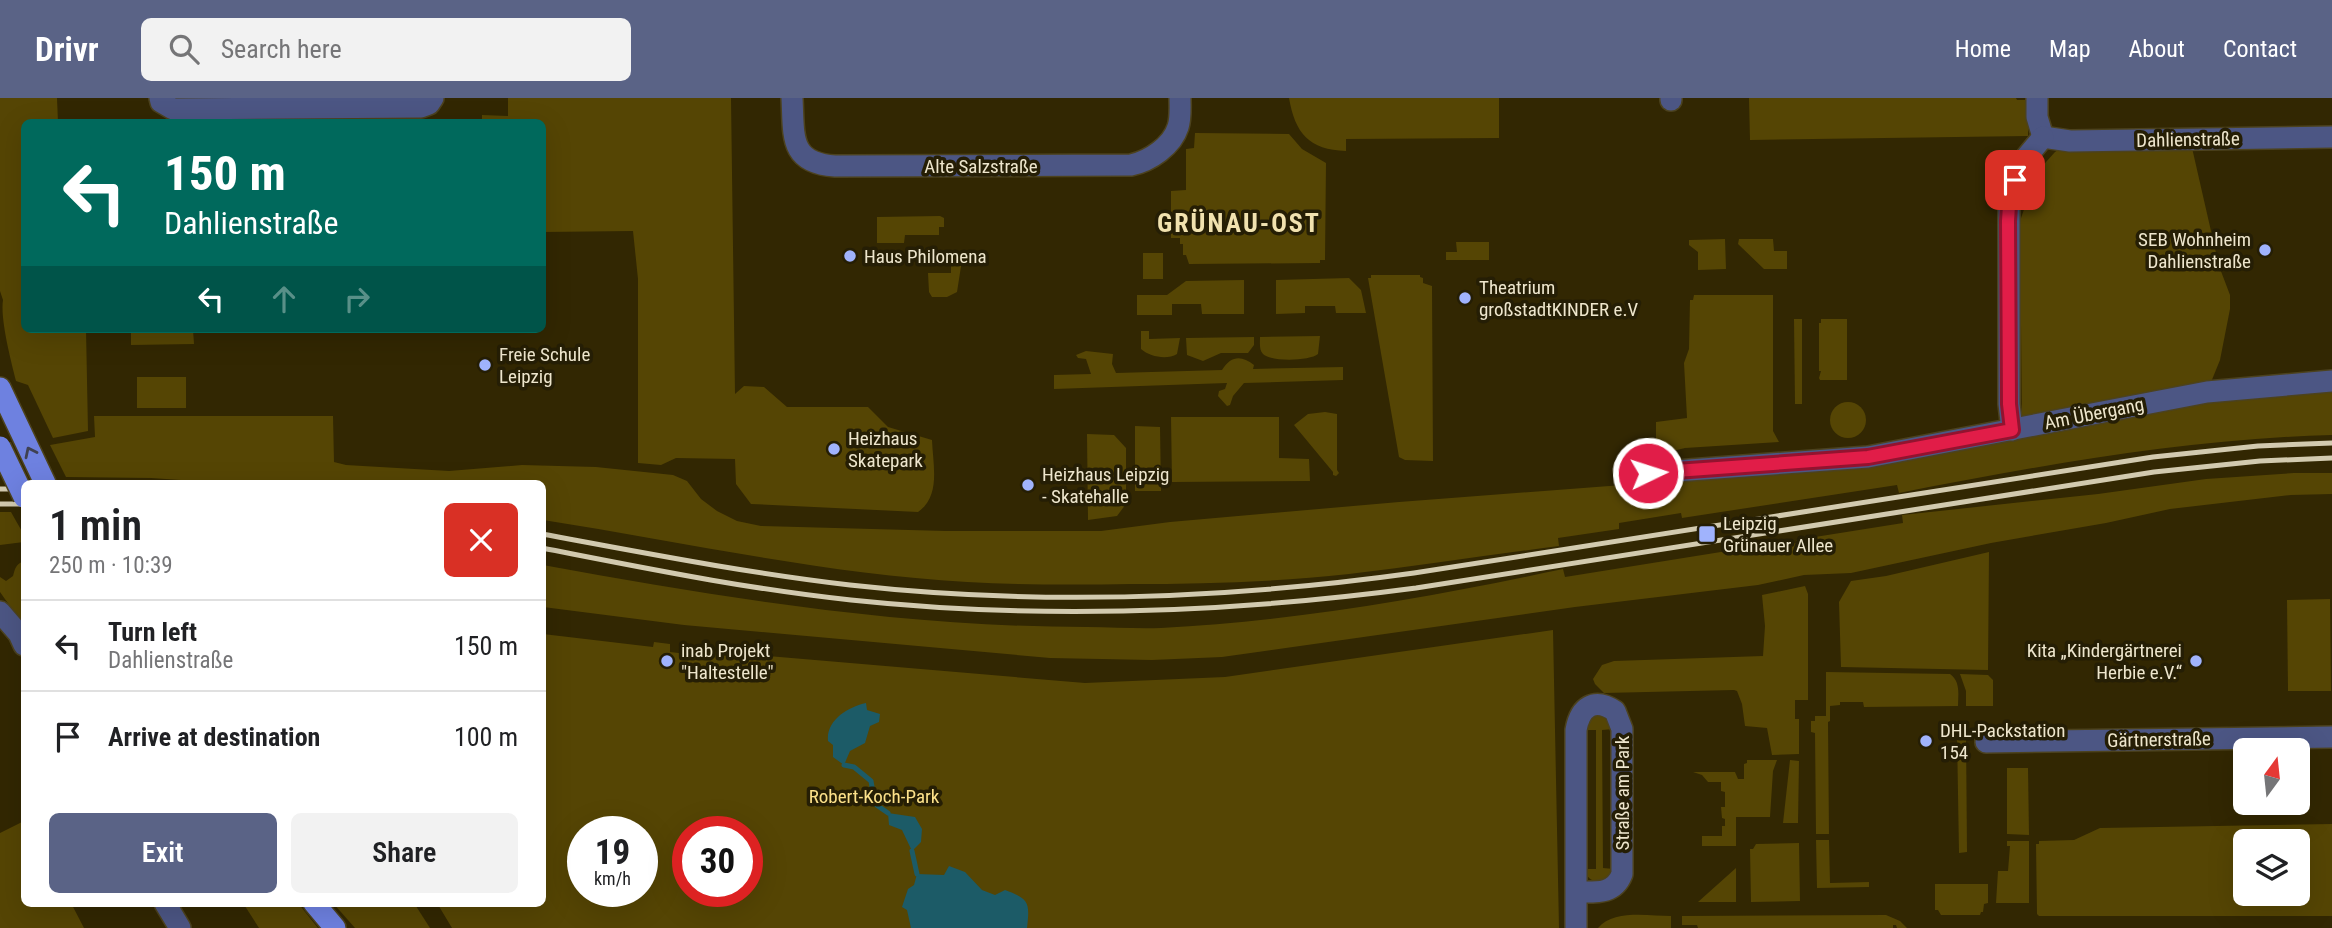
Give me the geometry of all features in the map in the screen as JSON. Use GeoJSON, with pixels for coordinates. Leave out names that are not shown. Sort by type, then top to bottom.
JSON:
{"type":"FeatureCollection","features":[{"type":"Feature","properties":{"kind":"main road"},"geometry":{"type":"LineString","coordinates":[[0,388],[44,480]]}},
{"type":"Feature","properties":{"kind":"main road"},"geometry":{"type":"LineString","coordinates":[[0,447],[21,491]]}},
{"type":"Feature","properties":{"kind":"main road"},"geometry":{"type":"LineString","coordinates":[[317,907],[335,928]]}},
{"type":"Feature","properties":{"kind":"street"},"geometry":{"type":"LineString","coordinates":[[160,98],[161,102],[173,109],[421,107],[429,104],[433,98]]}},
{"type":"Feature","properties":{"kind":"street","name":"Alte Salzstraße"},"geometry":{"type":"LineString","coordinates":[[792,98],[795,143],[803,157],[819,165],[835,166],[1131,165],[1151,157],[1172,138],[1179,125],[1180,98]]}},
{"type":"Feature","properties":{"kind":"street"},"geometry":{"type":"LineString","coordinates":[[2012,430],[2009,404],[2009,205],[2024,160],[2043,137],[2037,117],[2037,98]]}},
{"type":"Feature","properties":{"kind":"street","name":"Dahlienstraße"},"geometry":{"type":"LineString","coordinates":[[2043,137],[2070,141],[2332,137]]}},
{"type":"Feature","properties":{"kind":"street","name":"Am Übergang"},"geometry":{"type":"LineString","coordinates":[[1648,473],[1868,457],[2207,392],[2332,381]]}},
{"type":"Feature","properties":{"kind":"street"},"geometry":{"type":"LineString","coordinates":[[0,612],[21,638]]}},
{"type":"Feature","properties":{"kind":"street","name":"Straße am Park"},"geometry":{"type":"LineString","coordinates":[[1576,892],[1604,891],[1616,885],[1622,874],[1622,729],[1618,715],[1604,705],[1586,708],[1579,716],[1577,725],[1576,892],[1576,928]]}},
{"type":"Feature","properties":{"kind":"street","name":"Gärtnerstraße"},"geometry":{"type":"LineString","coordinates":[[1986,742],[2332,737]]}},
{"type":"Feature","properties":{"kind":"street"},"geometry":{"type":"LineString","coordinates":[[167,907],[180,928]]}},
{"type":"Feature","properties":{"kind":"green space"},"geometry":{"type":"Polygon","coordinates":[[[0,98],[57,98],[58,119],[21,119],[21,333],[86,333],[88,431],[53,438],[28,385],[16,381],[6,340],[0,291],[0,98]]]}},
{"type":"Feature","properties":{"kind":"green space"},"geometry":{"type":"Polygon","coordinates":[[[508,98],[731,98],[735,394],[744,386],[764,387],[787,407],[868,407],[888,427],[932,440],[933,489],[925,505],[918,512],[751,504],[736,484],[735,459],[676,458],[661,465],[638,463],[638,279],[633,231],[546,232],[546,119],[482,119],[482,115],[508,116],[508,98]]]}},
{"type":"Feature","properties":{"kind":"green space"},"geometry":{"type":"Polygon","coordinates":[[[1289,98],[1499,98],[1499,138],[1346,139],[1346,151],[1333,150],[1313,143],[1300,130],[1289,98]]]}},
{"type":"Feature","properties":{"kind":"green space"},"geometry":{"type":"Polygon","coordinates":[[[1749,98],[2016,98],[2029,100],[2028,136],[1750,140],[1749,98]]]}},
{"type":"Feature","properties":{"kind":"green space"},"geometry":{"type":"Polygon","coordinates":[[[1195,133],[1289,134],[1302,149],[1326,163],[1325,260],[1320,260],[1320,263],[1189,264],[1186,255],[1183,255],[1180,238],[1171,238],[1171,191],[1186,190],[1186,149],[1194,148],[1195,133]]]}},
{"type":"Feature","properties":{"kind":"green space"},"geometry":{"type":"Polygon","coordinates":[[[2190,139],[2219,266],[2230,295],[2230,309],[2220,360],[2207,392],[2022,428],[2020,221],[2037,172],[2055,152],[2070,141],[2190,139]]]}},
{"type":"Feature","properties":{"kind":"green space"},"geometry":{"type":"Polygon","coordinates":[[[877,217],[944,218],[944,227],[939,227],[939,235],[905,235],[904,243],[877,243],[877,217]]]}},
{"type":"Feature","properties":{"kind":"green space"},"geometry":{"type":"Polygon","coordinates":[[[1725,239],[1726,269],[1698,270],[1698,252],[1689,245],[1689,240],[1725,239]]]}},
{"type":"Feature","properties":{"kind":"green space"},"geometry":{"type":"Polygon","coordinates":[[[1739,239],[1773,239],[1774,251],[1787,251],[1787,269],[1764,269],[1738,244],[1739,239]]]}},
{"type":"Feature","properties":{"kind":"green space"},"geometry":{"type":"Polygon","coordinates":[[[1456,242],[1489,242],[1489,260],[1446,260],[1446,252],[1457,252],[1456,242]]]}},
{"type":"Feature","properties":{"kind":"green space"},"geometry":{"type":"Polygon","coordinates":[[[1143,253],[1163,253],[1163,279],[1143,279],[1143,253]]]}},
{"type":"Feature","properties":{"kind":"green space"},"geometry":{"type":"Polygon","coordinates":[[[951,259],[962,260],[957,292],[947,297],[932,297],[929,292],[928,273],[951,273],[951,259]]]}},
{"type":"Feature","properties":{"kind":"green space"},"geometry":{"type":"Polygon","coordinates":[[[1371,275],[1420,275],[1423,283],[1432,286],[1433,461],[1405,460],[1399,457],[1368,278],[1371,278],[1371,275]]]}},
{"type":"Feature","properties":{"kind":"green space"},"geometry":{"type":"Polygon","coordinates":[[[1349,278],[1361,290],[1366,313],[1336,313],[1335,306],[1305,306],[1305,313],[1276,314],[1276,280],[1349,278]]]}},
{"type":"Feature","properties":{"kind":"green space"},"geometry":{"type":"Polygon","coordinates":[[[1244,280],[1244,314],[1202,314],[1201,304],[1172,304],[1172,315],[1137,315],[1137,295],[1167,295],[1186,281],[1244,280]]]}},
{"type":"Feature","properties":{"kind":"green space"},"geometry":{"type":"Polygon","coordinates":[[[1694,295],[1773,295],[1773,431],[1779,442],[1685,448],[1661,454],[1656,452],[1656,422],[1687,418],[1684,363],[1689,349],[1690,300],[1693,300],[1694,295]]]}},
{"type":"Feature","properties":{"kind":"green space"},"geometry":{"type":"Polygon","coordinates":[[[1794,319],[1802,319],[1802,404],[1795,404],[1794,319]]]}},
{"type":"Feature","properties":{"kind":"green space"},"geometry":{"type":"Polygon","coordinates":[[[1821,319],[1847,319],[1847,380],[1819,378],[1821,319]]]}},
{"type":"Feature","properties":{"kind":"green space"},"geometry":{"type":"Polygon","coordinates":[[[1141,331],[1149,331],[1149,339],[1180,338],[1177,354],[1164,357],[1145,352],[1141,349],[1141,331]]]}},
{"type":"Feature","properties":{"kind":"green space"},"geometry":{"type":"Polygon","coordinates":[[[131,333],[193,333],[194,344],[131,345],[131,333]]]}},
{"type":"Feature","properties":{"kind":"green space"},"geometry":{"type":"Polygon","coordinates":[[[1320,336],[1318,354],[1307,358],[1290,360],[1267,357],[1260,348],[1260,337],[1320,336]]]}},
{"type":"Feature","properties":{"kind":"green space"},"geometry":{"type":"Polygon","coordinates":[[[1254,337],[1254,345],[1248,353],[1221,353],[1203,361],[1187,355],[1186,338],[1254,337]]]}},
{"type":"Feature","properties":{"kind":"green space"},"geometry":{"type":"Polygon","coordinates":[[[1086,351],[1113,354],[1112,364],[1116,373],[1222,370],[1229,362],[1241,358],[1254,365],[1253,369],[1343,367],[1343,380],[1244,383],[1227,406],[1218,396],[1227,383],[1054,389],[1054,375],[1091,374],[1086,359],[1076,355],[1086,351]]]}},
{"type":"Feature","properties":{"kind":"green space"},"geometry":{"type":"Polygon","coordinates":[[[137,377],[186,377],[186,408],[137,408],[137,377]]]}},
{"type":"Feature","properties":{"kind":"green space"},"geometry":{"type":"Polygon","coordinates":[[[2332,390],[2332,435],[2277,437],[2169,448],[2060,463],[1899,493],[1897,485],[1682,518],[1681,513],[1619,523],[1619,529],[1558,538],[1559,546],[1402,568],[1322,577],[1213,583],[1008,584],[860,572],[546,521],[546,480],[181,480],[66,477],[50,445],[95,437],[94,416],[333,416],[334,462],[346,465],[449,471],[522,465],[596,467],[673,475],[687,481],[701,499],[717,511],[737,521],[761,526],[946,531],[1101,531],[1170,522],[1399,502],[1805,471],[2197,401],[2332,390]]]}},
{"type":"Feature","properties":{"kind":"green space"},"geometry":{"type":"Polygon","coordinates":[[[1848,402],[1861,407],[1866,420],[1861,433],[1848,438],[1835,433],[1830,420],[1835,407],[1848,402]]]}},
{"type":"Feature","properties":{"kind":"green space"},"geometry":{"type":"Polygon","coordinates":[[[1308,414],[1337,414],[1339,473],[1336,476],[1294,425],[1308,414]]]}},
{"type":"Feature","properties":{"kind":"green space"},"geometry":{"type":"Polygon","coordinates":[[[1171,417],[1279,417],[1279,458],[1309,459],[1310,481],[1172,482],[1171,417]]]}},
{"type":"Feature","properties":{"kind":"green space"},"geometry":{"type":"Polygon","coordinates":[[[1135,426],[1160,427],[1161,491],[1135,491],[1135,426]]]}},
{"type":"Feature","properties":{"kind":"green space"},"geometry":{"type":"Polygon","coordinates":[[[1087,434],[1114,435],[1126,448],[1126,504],[1117,516],[1088,520],[1087,434]]]}},
{"type":"Feature","properties":{"kind":"green space"},"geometry":{"type":"Polygon","coordinates":[[[2332,473],[2332,494],[2291,495],[2170,509],[1851,573],[1804,575],[1758,585],[1575,607],[1222,657],[1152,660],[1050,658],[684,625],[546,607],[546,566],[678,589],[882,616],[1018,626],[1152,628],[1212,625],[1364,606],[1563,569],[1565,577],[1783,542],[1784,545],[1796,543],[1796,540],[1903,523],[1902,515],[2098,494],[2206,479],[2332,473]]]}},
{"type":"Feature","properties":{"kind":"green space"},"geometry":{"type":"Polygon","coordinates":[[[0,512],[11,512],[21,530],[21,542],[0,545],[0,512]]]}},
{"type":"Feature","properties":{"kind":"green space"},"geometry":{"type":"Polygon","coordinates":[[[1989,552],[1988,670],[1841,667],[1839,602],[1851,581],[1886,576],[1989,552]]]}},
{"type":"Feature","properties":{"kind":"green space"},"geometry":{"type":"Polygon","coordinates":[[[21,563],[21,622],[0,592],[0,577],[6,581],[13,576],[21,563]]]}},
{"type":"Feature","properties":{"kind":"green space"},"geometry":{"type":"Polygon","coordinates":[[[1805,586],[1808,594],[1808,700],[1795,700],[1795,719],[1799,719],[1799,754],[1772,755],[1767,728],[1745,726],[1737,691],[1604,693],[1595,684],[1593,679],[1602,665],[1614,661],[1763,656],[1765,626],[1762,595],[1805,586]]]}},
{"type":"Feature","properties":{"kind":"green space"},"geometry":{"type":"Polygon","coordinates":[[[2330,599],[2331,691],[2288,691],[2287,600],[2330,599]]]}},
{"type":"Feature","properties":{"kind":"green space","name":"Robert-Koch-Park"},"geometry":{"type":"Polygon","coordinates":[[[1553,630],[1559,928],[452,928],[439,907],[546,907],[546,634],[653,647],[654,642],[670,644],[670,652],[696,655],[697,650],[1085,683],[1225,677],[1553,630]]]}},
{"type":"Feature","properties":{"kind":"green space"},"geometry":{"type":"Polygon","coordinates":[[[1826,672],[1950,674],[1957,685],[1958,706],[1864,707],[1863,702],[1840,702],[1840,705],[1830,706],[1829,834],[1816,834],[1815,733],[1811,732],[1811,721],[1815,721],[1815,716],[1826,716],[1826,672]]]}},
{"type":"Feature","properties":{"kind":"green space"},"geometry":{"type":"Polygon","coordinates":[[[1960,674],[1988,675],[1993,680],[1993,706],[1966,706],[1966,691],[1960,674]]]}},
{"type":"Feature","properties":{"kind":"green space"},"geometry":{"type":"Polygon","coordinates":[[[1593,714],[1605,714],[1614,729],[1602,730],[1603,868],[1614,869],[1610,879],[1597,881],[1588,877],[1585,869],[1596,869],[1596,730],[1584,730],[1593,714]]]}},
{"type":"Feature","properties":{"kind":"green space"},"geometry":{"type":"Polygon","coordinates":[[[1957,734],[1966,734],[1967,852],[1959,853],[1957,734]]]}},
{"type":"Feature","properties":{"kind":"green space"},"geometry":{"type":"Polygon","coordinates":[[[1747,760],[1777,760],[1773,771],[1770,817],[1736,817],[1736,846],[1702,846],[1702,836],[1722,836],[1725,819],[1722,818],[1721,807],[1725,807],[1725,792],[1721,791],[1721,782],[1708,782],[1702,775],[1693,772],[1735,772],[1738,779],[1744,779],[1744,764],[1747,760]]]}},
{"type":"Feature","properties":{"kind":"green space"},"geometry":{"type":"Polygon","coordinates":[[[1790,760],[1799,761],[1798,823],[1783,823],[1790,760]]]}},
{"type":"Feature","properties":{"kind":"green space"},"geometry":{"type":"Polygon","coordinates":[[[2007,768],[2028,768],[2029,835],[2007,834],[2007,768]]]}},
{"type":"Feature","properties":{"kind":"green space"},"geometry":{"type":"Polygon","coordinates":[[[21,822],[21,907],[73,907],[84,928],[0,928],[0,833],[21,822]]]}},
{"type":"Feature","properties":{"kind":"green space"},"geometry":{"type":"Polygon","coordinates":[[[2332,824],[2332,916],[2039,916],[2036,844],[2039,844],[2039,841],[2074,840],[2100,828],[2332,824]]]}},
{"type":"Feature","properties":{"kind":"green space"},"geometry":{"type":"Polygon","coordinates":[[[1816,840],[1829,840],[1830,883],[1869,882],[1869,887],[1817,888],[1816,840]]]}},
{"type":"Feature","properties":{"kind":"green space"},"geometry":{"type":"Polygon","coordinates":[[[2007,841],[2029,841],[2029,903],[1996,903],[1998,871],[2008,871],[2010,846],[2007,846],[2007,841]]]}},
{"type":"Feature","properties":{"kind":"green space"},"geometry":{"type":"Polygon","coordinates":[[[1799,843],[1800,901],[1751,902],[1750,849],[1756,844],[1799,843]]]}},
{"type":"Feature","properties":{"kind":"green space"},"geometry":{"type":"Polygon","coordinates":[[[1736,868],[1736,902],[1698,902],[1736,868]]]}},
{"type":"Feature","properties":{"kind":"green space"},"geometry":{"type":"Polygon","coordinates":[[[1935,884],[1988,884],[1988,903],[1984,904],[1980,915],[1941,915],[1935,910],[1935,884]]]}},
{"type":"Feature","properties":{"kind":"green space"},"geometry":{"type":"Polygon","coordinates":[[[246,907],[301,907],[318,928],[259,928],[246,907]]]}},
{"type":"Feature","properties":{"kind":"green space"},"geometry":{"type":"Polygon","coordinates":[[[337,907],[417,907],[430,928],[355,928],[337,907]]]}},
{"type":"Feature","properties":{"kind":"green space"},"geometry":{"type":"Polygon","coordinates":[[[1886,915],[1900,921],[1907,928],[1897,928],[1896,925],[1893,925],[1893,928],[1698,928],[1697,925],[1682,925],[1682,916],[1886,915]]]}},
{"type":"Feature","properties":{"kind":"green space"},"geometry":{"type":"Polygon","coordinates":[[[1622,916],[1671,916],[1671,928],[1598,928],[1613,918],[1622,916]]]}},
{"type":"Feature","properties":{"kind":"water"},"geometry":{"type":"Polygon","coordinates":[[[866,703],[867,710],[880,714],[879,722],[870,726],[865,743],[850,751],[844,765],[833,757],[833,745],[828,741],[828,734],[834,721],[846,711],[866,703]]]}},
{"type":"Feature","properties":{"kind":"water"},"geometry":{"type":"Polygon","coordinates":[[[888,813],[915,817],[922,829],[921,842],[912,851],[902,830],[889,825],[888,813]]]}},
{"type":"Feature","properties":{"kind":"water"},"geometry":{"type":"Polygon","coordinates":[[[949,866],[965,872],[982,890],[995,895],[1005,890],[1023,899],[1028,907],[1027,928],[911,928],[907,910],[902,907],[917,874],[944,875],[949,866]]]}},
{"type":"Feature","properties":{"kind":"waterway"},"geometry":{"type":"LineString","coordinates":[[844,765],[854,767],[871,781],[875,804],[888,813]]}},
{"type":"Feature","properties":{"kind":"waterway"},"geometry":{"type":"LineString","coordinates":[[912,851],[917,874]]}},
{"type":"Feature","properties":{"kind":"railway"},"geometry":{"type":"LineString","coordinates":[[546,535],[773,575],[921,592],[1062,597],[1203,594],[1414,573],[2153,457],[2258,446],[2332,443]]}},
{"type":"Feature","properties":{"kind":"railway"},"geometry":{"type":"LineString","coordinates":[[546,549],[735,584],[851,600],[1063,612],[1204,608],[1345,597],[1416,588],[2154,472],[2260,461],[2332,458]]}},
{"type":"Feature","properties":{"kind":"railway"},"geometry":{"type":"LineString","coordinates":[[0,489],[21,489]]}},
{"type":"Feature","properties":{"kind":"railway"},"geometry":{"type":"LineString","coordinates":[[0,504],[21,504]]}},
{"type":"Feature","properties":{"kind":"place","name":"SEB Wohnheim Dahlienstraße"},"geometry":{"type":"Point","coordinates":[2265,250]}},
{"type":"Feature","properties":{"kind":"place","name":"Haus Philomena"},"geometry":{"type":"Point","coordinates":[850,256]}},
{"type":"Feature","properties":{"kind":"place","name":"Theatrium großstadtKINDER e.V"},"geometry":{"type":"Point","coordinates":[1465,298]}},
{"type":"Feature","properties":{"kind":"place","name":"Freie Schule Leipzig"},"geometry":{"type":"Point","coordinates":[485,365]}},
{"type":"Feature","properties":{"kind":"place","name":"Heizhaus Skatepark"},"geometry":{"type":"Point","coordinates":[834,449]}},
{"type":"Feature","properties":{"kind":"place","name":"Heizhaus Leipzig - Skatehalle"},"geometry":{"type":"Point","coordinates":[1028,485]}},
{"type":"Feature","properties":{"kind":"place","name":"Leipzig Grünauer Allee"},"geometry":{"type":"Point","coordinates":[1707,534]}},
{"type":"Feature","properties":{"kind":"place","name":"inab Projekt \"Haltestelle\""},"geometry":{"type":"Point","coordinates":[667,661]}},
{"type":"Feature","properties":{"kind":"place","name":"Kita „Kindergärtnerei Herbie e.V.“"},"geometry":{"type":"Point","coordinates":[2196,661]}},
{"type":"Feature","properties":{"kind":"place","name":"DHL-Packstation 154"},"geometry":{"type":"Point","coordinates":[1926,741]}},
{"type":"Feature","properties":{"kind":"district","name":"GRÜNAU-OST"},"geometry":{"type":"Point","coordinates":[1239,223]}},
{"type":"Feature","properties":{"kind":"route"},"geometry":{"type":"LineString","coordinates":[[1648,473],[1868,457],[2012,430],[2009,404],[2008,221],[2015,180]]}}]}
